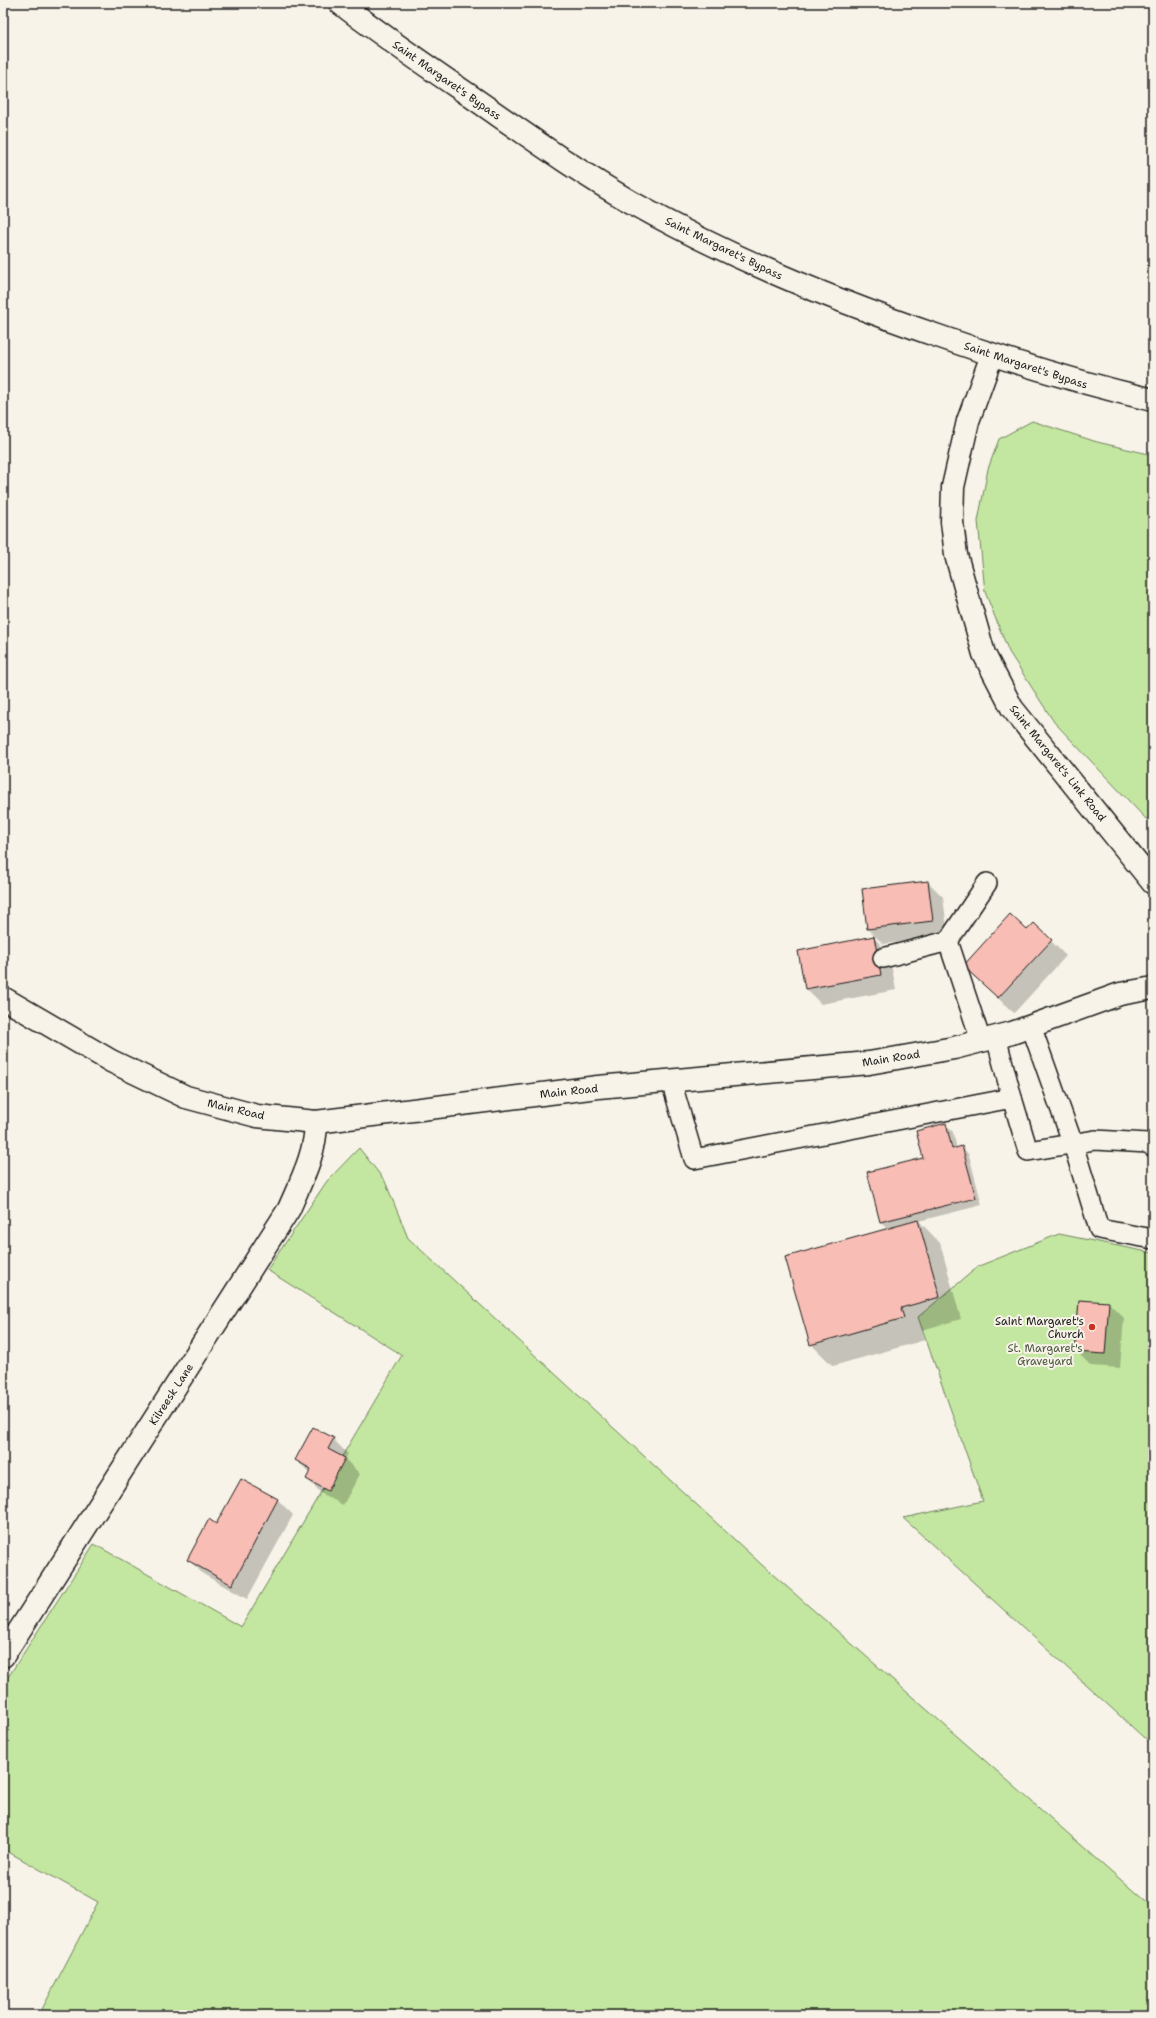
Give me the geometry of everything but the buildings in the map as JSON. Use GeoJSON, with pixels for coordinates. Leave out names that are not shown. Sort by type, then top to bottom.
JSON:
{"type":"FeatureCollection","features":[{"type":"Feature","properties":{"kind":"main road","name":"Saint Margaret's Bypass"},"geometry":{"type":"LineString","coordinates":[[340,3],[380,34],[530,138],[631,202],[728,252],[854,307],[992,355],[1094,386],[1153,400]]}},
{"type":"Feature","properties":{"kind":"main road","name":"Saint Margaret's Link Road"},"geometry":{"type":"LineString","coordinates":[[992,355],[968,421],[953,487],[952,522],[956,555],[984,654],[1012,708],[1153,883]]}},
{"type":"Feature","properties":{"kind":"main road","name":"Main Road"},"geometry":{"type":"LineString","coordinates":[[3,998],[110,1061],[186,1097],[257,1116],[316,1122],[419,1108],[671,1081],[869,1063],[954,1048],[989,1039],[1031,1026],[1120,994],[1153,988]]}},
{"type":"Feature","properties":{"kind":"main road","name":"Kilreesk Lane"},"geometry":{"type":"LineString","coordinates":[[3,1656],[289,1209],[307,1169],[316,1135],[316,1122]]}},
{"type":"Feature","properties":{"kind":"lane"},"geometry":{"type":"LineString","coordinates":[[883,958],[948,941],[987,883]]}},
{"type":"Feature","properties":{"kind":"lane"},"geometry":{"type":"LineString","coordinates":[[948,941],[1012,1098],[1028,1151],[1095,1140],[1148,1143],[1153,1147]]}},
{"type":"Feature","properties":{"kind":"lane"},"geometry":{"type":"LineString","coordinates":[[1031,1026],[1074,1144],[1100,1229],[1153,1239]]}},
{"type":"Feature","properties":{"kind":"lane"},"geometry":{"type":"LineString","coordinates":[[671,1081],[694,1159],[1012,1098]]}},
{"type":"Feature","properties":{"kind":"green space"},"geometry":{"type":"Polygon","coordinates":[[[1032,421],[1097,442],[1153,455],[1153,818],[1146,819],[1054,722],[1009,652],[985,592],[978,521],[988,469],[999,439],[1032,421]]]}},
{"type":"Feature","properties":{"kind":"green space"},"geometry":{"type":"Polygon","coordinates":[[[359,1148],[385,1181],[408,1238],[762,1565],[1153,1908],[1153,2015],[39,2015],[98,1902],[3,1849],[3,1685],[94,1544],[241,1627],[402,1355],[267,1270],[327,1181],[359,1148]]]}},
{"type":"Feature","properties":{"kind":"green space","name":"St. Margaret's Graveyard"},"geometry":{"type":"Polygon","coordinates":[[[1059,1234],[1153,1253],[1153,1348],[1149,1378],[1153,1378],[1153,1746],[903,1518],[983,1501],[918,1317],[979,1266],[1059,1234]]]}},
{"type":"Feature","properties":{"kind":"place","name":"Saint Margaret's Church"},"geometry":{"type":"Point","coordinates":[1092,1327]}}]}
